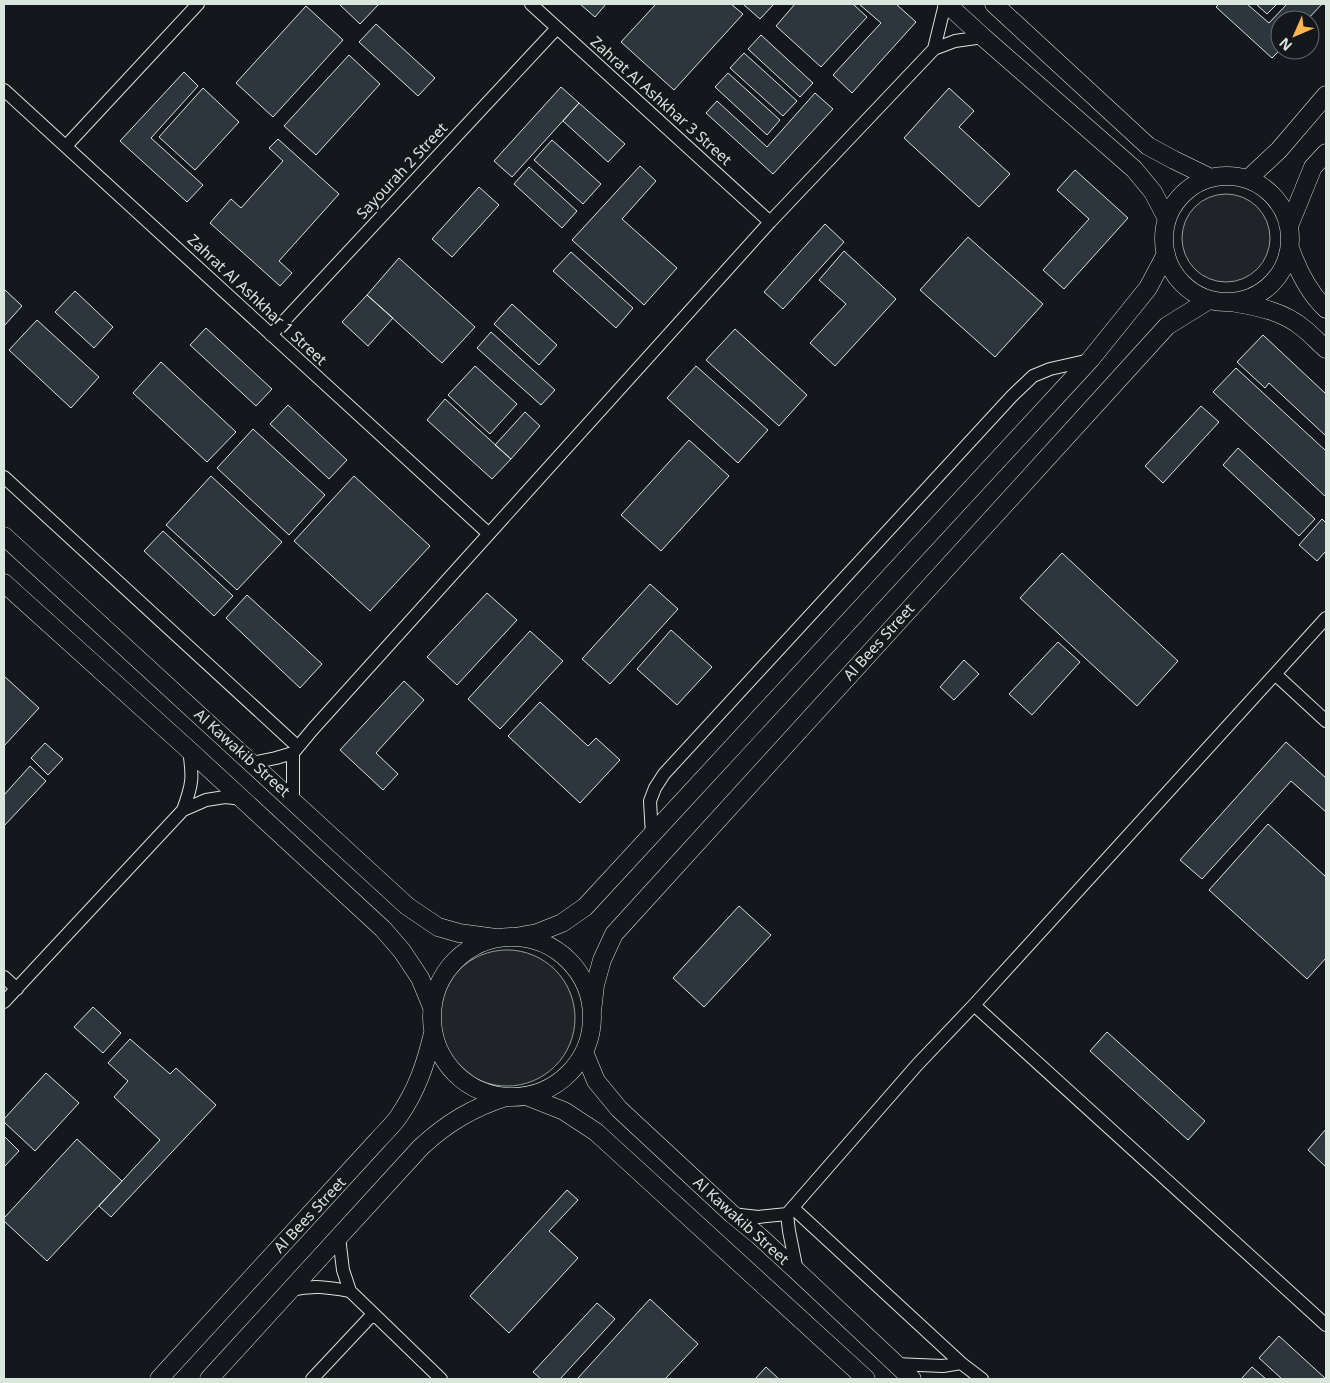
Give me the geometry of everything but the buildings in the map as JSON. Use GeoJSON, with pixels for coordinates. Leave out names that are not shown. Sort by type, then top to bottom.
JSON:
{"type":"FeatureCollection","features":[{"type":"Feature","properties":{"kind":"street"},"geometry":{"type":"LineString","coordinates":[[66,146],[198,4]]}},
{"type":"Feature","properties":{"kind":"street","name":"Zahrat Al Ashkhar 3 Street"},"geometry":{"type":"LineString","coordinates":[[530,4],[770,222]]}},
{"type":"Feature","properties":{"kind":"street"},"geometry":{"type":"LineString","coordinates":[[934,49],[946,4],[1134,169],[1153,192],[1167,219]]}},
{"type":"Feature","properties":{"kind":"street"},"geometry":{"type":"LineString","coordinates":[[994,4],[1007,10],[1148,146],[1211,178]]}},
{"type":"Feature","properties":{"kind":"street","name":"Sayourah 2 Street"},"geometry":{"type":"LineString","coordinates":[[271,335],[557,28]]}},
{"type":"Feature","properties":{"kind":"street"},"geometry":{"type":"LineString","coordinates":[[252,763],[276,758],[296,750],[770,222],[934,49],[955,41],[983,38]]}},
{"type":"Feature","properties":{"kind":"street","name":"Zahrat Al Ashkhar 1 Street"},"geometry":{"type":"LineString","coordinates":[[4,90],[488,534]]}},
{"type":"Feature","properties":{"kind":"street"},"geometry":{"type":"LineString","coordinates":[[1248,179],[1279,150],[1326,95]]}},
{"type":"Feature","properties":{"kind":"street"},"geometry":{"type":"LineString","coordinates":[[1289,226],[1313,167],[1326,153]]}},
{"type":"Feature","properties":{"kind":"street"},"geometry":{"type":"LineString","coordinates":[[1326,309],[1307,287],[1296,266],[1290,248],[1289,226],[1281,206],[1267,190],[1248,179],[1230,176],[1211,178],[1192,186],[1177,200],[1167,219],[1164,236],[1166,254],[1174,274],[1190,290],[1209,300],[1256,306],[1278,313],[1302,326],[1326,349]]}},
{"type":"Feature","properties":{"kind":"street"},"geometry":{"type":"LineString","coordinates":[[1231,302],[1252,298],[1270,286],[1284,268],[1290,248]]}},
{"type":"Feature","properties":{"kind":"street"},"geometry":{"type":"LineString","coordinates":[[515,937],[538,941],[559,952],[576,969],[587,989],[592,1012],[591,1033],[584,1052],[574,1068],[561,1081],[544,1091],[526,1096],[506,1097],[486,1093],[467,1083],[451,1070],[440,1052],[433,1032],[432,1007],[437,987],[447,970],[460,955],[477,944],[496,938],[537,933],[562,923],[585,907],[1090,360],[1148,288],[1166,254]]}},
{"type":"Feature","properties":{"kind":"street","name":"Al Bees Street"},"geometry":{"type":"LineString","coordinates":[[592,1012],[595,985],[602,960],[614,934],[1167,326],[1209,300]]}},
{"type":"Feature","properties":{"kind":"street"},"geometry":{"type":"LineString","coordinates":[[652,835],[650,801],[655,788],[664,774],[1012,396],[1033,376],[1050,369],[1090,360]]}},
{"type":"Feature","properties":{"kind":"street"},"geometry":{"type":"LineString","coordinates":[[4,477],[296,750]]}},
{"type":"Feature","properties":{"kind":"street","name":"Al Kawakib Street"},"geometry":{"type":"LineString","coordinates":[[4,536],[408,906],[438,927],[459,933],[496,938]]}},
{"type":"Feature","properties":{"kind":"street"},"geometry":{"type":"LineString","coordinates":[[4,583],[243,799],[383,929],[402,951],[420,978],[432,1007]]}},
{"type":"Feature","properties":{"kind":"street"},"geometry":{"type":"LineString","coordinates":[[797,1271],[789,1231],[790,1211],[917,1065],[974,1005],[1326,618]]}},
{"type":"Feature","properties":{"kind":"street"},"geometry":{"type":"LineString","coordinates":[[1275,674],[1326,721]]}},
{"type":"Feature","properties":{"kind":"street"},"geometry":{"type":"LineString","coordinates":[[184,810],[192,788],[189,750]]}},
{"type":"Feature","properties":{"kind":"street"},"geometry":{"type":"LineString","coordinates":[[293,801],[296,750]]}},
{"type":"Feature","properties":{"kind":"street"},"geometry":{"type":"LineString","coordinates":[[4,1002],[184,810],[206,800],[225,797],[243,799]]}},
{"type":"Feature","properties":{"kind":"street"},"geometry":{"type":"LineString","coordinates":[[4,977],[17,989]]}},
{"type":"Feature","properties":{"kind":"street"},"geometry":{"type":"LineString","coordinates":[[974,1005],[1326,1325]]}},
{"type":"Feature","properties":{"kind":"street","name":"Al Bees Street"},"geometry":{"type":"LineString","coordinates":[[159,1379],[398,1117],[414,1090],[426,1062],[433,1032]]}},
{"type":"Feature","properties":{"kind":"street","name":"Al Kawakib Street"},"geometry":{"type":"LineString","coordinates":[[584,1052],[596,1082],[619,1109],[912,1379]]}},
{"type":"Feature","properties":{"kind":"street"},"geometry":{"type":"LineString","coordinates":[[526,1096],[564,1111],[596,1132],[866,1379]]}},
{"type":"Feature","properties":{"kind":"street"},"geometry":{"type":"LineString","coordinates":[[209,1379],[422,1147],[436,1134],[469,1112],[487,1103],[506,1097]]}},
{"type":"Feature","properties":{"kind":"street"},"geometry":{"type":"LineString","coordinates":[[732,1214],[758,1217],[790,1211]]}},
{"type":"Feature","properties":{"kind":"street"},"geometry":{"type":"LineString","coordinates":[[790,1211],[961,1363],[982,1379]]}},
{"type":"Feature","properties":{"kind":"street"},"geometry":{"type":"LineString","coordinates":[[339,1237],[343,1270],[350,1291],[441,1379]]}},
{"type":"Feature","properties":{"kind":"street"},"geometry":{"type":"LineString","coordinates":[[290,1290],[304,1287],[324,1287],[350,1291]]}},
{"type":"Feature","properties":{"kind":"street"},"geometry":{"type":"LineString","coordinates":[[312,1379],[372,1314]]}},
{"type":"Feature","properties":{"kind":"street"},"geometry":{"type":"LineString","coordinates":[[895,1364],[944,1366],[961,1363]]}},
{"type":"Feature","properties":{"kind":"shaded area"},"geometry":{"type":"Polygon","coordinates":[[[1226,194],[1243,198],[1257,207],[1266,221],[1270,238],[1266,255],[1257,269],[1243,278],[1226,282],[1209,278],[1195,269],[1186,255],[1182,238],[1186,221],[1195,207],[1209,198],[1226,194]]]}},
{"type":"Feature","properties":{"kind":"shaded area"},"geometry":{"type":"Polygon","coordinates":[[[507,950],[533,955],[555,970],[570,992],[575,1018],[570,1044],[555,1066],[533,1081],[507,1086],[481,1081],[459,1066],[444,1044],[439,1018],[444,992],[459,970],[481,955],[507,950]]]}}]}
